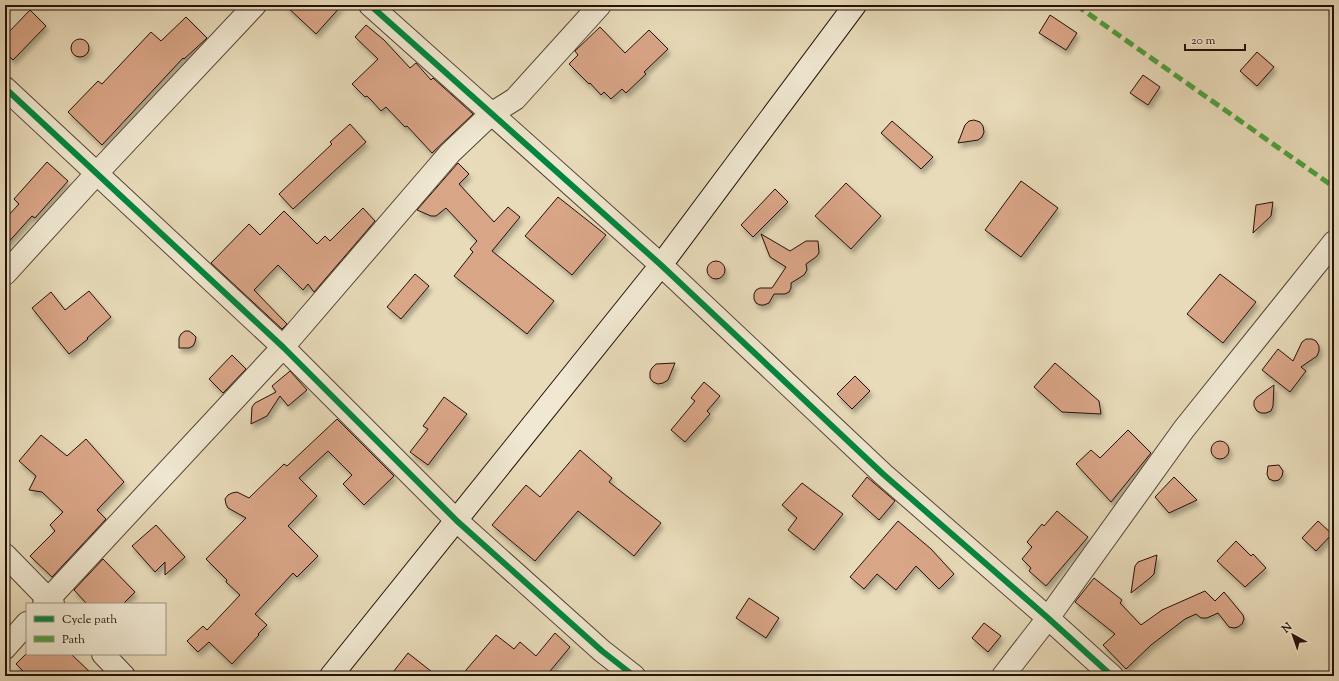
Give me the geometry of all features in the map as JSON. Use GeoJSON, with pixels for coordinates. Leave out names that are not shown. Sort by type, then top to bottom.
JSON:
{"type":"FeatureCollection","features":[{"type":"Feature","properties":{"kind":"street"},"geometry":{"type":"LineString","coordinates":[[5,274],[97,173],[255,5]]}},
{"type":"Feature","properties":{"kind":"street"},"geometry":{"type":"LineString","coordinates":[[370,5],[660,265],[883,474],[1112,676]]}},
{"type":"Feature","properties":{"kind":"street"},"geometry":{"type":"LineString","coordinates":[[5,555],[48,602],[284,347],[450,153],[491,114],[515,99],[600,5]]}},
{"type":"Feature","properties":{"kind":"street"},"geometry":{"type":"LineString","coordinates":[[331,676],[457,521],[660,265],[855,5]]}},
{"type":"Feature","properties":{"kind":"street"},"geometry":{"type":"LineString","coordinates":[[5,88],[284,347],[457,521],[602,651],[634,676]]}},
{"type":"Feature","properties":{"kind":"street"},"geometry":{"type":"LineString","coordinates":[[1003,676],[1048,618],[1184,429],[1334,242]]}},
{"type":"Feature","properties":{"kind":"street"},"geometry":{"type":"LineString","coordinates":[[5,648],[26,624]]}},
{"type":"Feature","properties":{"kind":"street"},"geometry":{"type":"LineString","coordinates":[[104,655],[124,676]]}},
{"type":"Feature","properties":{"kind":"building"},"geometry":{"type":"Polygon","coordinates":[[[285,5],[342,5],[316,34],[285,5]]]}},
{"type":"Feature","properties":{"kind":"building"},"geometry":{"type":"Polygon","coordinates":[[[30,10],[46,26],[13,60],[5,52],[5,36],[30,10]]]}},
{"type":"Feature","properties":{"kind":"building"},"geometry":{"type":"Polygon","coordinates":[[[1050,15],[1077,33],[1066,50],[1039,33],[1050,15]]]}},
{"type":"Feature","properties":{"kind":"building"},"geometry":{"type":"Polygon","coordinates":[[[186,17],[207,38],[184,59],[183,58],[102,145],[68,112],[98,81],[102,84],[151,32],[161,41],[186,17]]]}},
{"type":"Feature","properties":{"kind":"building"},"geometry":{"type":"Polygon","coordinates":[[[366,25],[384,40],[410,68],[416,63],[431,80],[433,78],[473,114],[432,153],[407,126],[405,127],[386,107],[381,111],[367,96],[365,97],[352,84],[378,59],[355,37],[366,25]]]}},
{"type":"Feature","properties":{"kind":"building"},"geometry":{"type":"Polygon","coordinates":[[[600,27],[625,53],[649,30],[668,49],[644,72],[646,74],[626,93],[622,89],[611,99],[604,92],[601,95],[569,64],[578,55],[575,51],[600,27]]]}},
{"type":"Feature","properties":{"kind":"building"},"geometry":{"type":"Polygon","coordinates":[[[76,39],[84,39],[89,44],[87,55],[84,57],[76,57],[71,52],[71,44],[76,39]]]}},
{"type":"Feature","properties":{"kind":"building"},"geometry":{"type":"Polygon","coordinates":[[[1257,52],[1274,67],[1257,86],[1240,71],[1257,52]]]}},
{"type":"Feature","properties":{"kind":"building"},"geometry":{"type":"Polygon","coordinates":[[[1143,75],[1160,87],[1148,105],[1130,93],[1143,75]]]}},
{"type":"Feature","properties":{"kind":"building"},"geometry":{"type":"Polygon","coordinates":[[[974,120],[980,122],[983,126],[984,132],[982,137],[978,140],[958,143],[965,125],[969,121],[974,120]]]}},
{"type":"Feature","properties":{"kind":"building"},"geometry":{"type":"Polygon","coordinates":[[[892,121],[933,157],[921,169],[881,133],[892,121]]]}},
{"type":"Feature","properties":{"kind":"building"},"geometry":{"type":"Polygon","coordinates":[[[350,124],[366,142],[293,209],[279,194],[332,144],[330,142],[350,124]]]}},
{"type":"Feature","properties":{"kind":"building"},"geometry":{"type":"Polygon","coordinates":[[[47,162],[68,181],[35,218],[32,216],[5,246],[5,219],[19,204],[14,199],[47,162]]]}},
{"type":"Feature","properties":{"kind":"building"},"geometry":{"type":"Polygon","coordinates":[[[458,163],[469,174],[459,184],[494,222],[508,207],[520,217],[492,251],[554,301],[527,334],[454,276],[473,252],[470,249],[477,241],[446,208],[436,216],[431,216],[417,210],[458,163]]]}},
{"type":"Feature","properties":{"kind":"building"},"geometry":{"type":"Polygon","coordinates":[[[1021,181],[1058,208],[1021,257],[985,230],[1021,181]]]}},
{"type":"Feature","properties":{"kind":"building"},"geometry":{"type":"Polygon","coordinates":[[[846,183],[881,216],[851,249],[815,216],[846,183]]]}},
{"type":"Feature","properties":{"kind":"building"},"geometry":{"type":"Polygon","coordinates":[[[775,189],[788,202],[753,237],[741,225],[775,189]]]}},
{"type":"Feature","properties":{"kind":"building"},"geometry":{"type":"Polygon","coordinates":[[[558,197],[606,235],[572,275],[525,236],[558,197]]]}},
{"type":"Feature","properties":{"kind":"building"},"geometry":{"type":"Polygon","coordinates":[[[1273,202],[1271,216],[1253,233],[1256,205],[1273,202]]]}},
{"type":"Feature","properties":{"kind":"building"},"geometry":{"type":"Polygon","coordinates":[[[363,208],[375,221],[314,292],[308,284],[303,290],[278,265],[254,290],[287,324],[282,329],[211,263],[249,224],[260,235],[284,211],[317,244],[325,236],[330,241],[363,208]]]}},
{"type":"Feature","properties":{"kind":"building"},"geometry":{"type":"Polygon","coordinates":[[[761,234],[790,251],[806,241],[818,241],[819,253],[806,264],[807,270],[804,275],[791,283],[789,292],[785,294],[774,294],[769,303],[764,305],[756,303],[754,294],[756,290],[760,288],[772,288],[786,267],[770,257],[761,234]]]}},
{"type":"Feature","properties":{"kind":"building"},"geometry":{"type":"Polygon","coordinates":[[[716,261],[722,264],[725,270],[722,276],[716,279],[710,276],[707,270],[710,264],[716,261]]]}},
{"type":"Feature","properties":{"kind":"building"},"geometry":{"type":"Polygon","coordinates":[[[415,274],[429,286],[401,319],[387,307],[415,274]]]}},
{"type":"Feature","properties":{"kind":"building"},"geometry":{"type":"Polygon","coordinates":[[[1220,274],[1256,302],[1223,343],[1187,314],[1220,274]]]}},
{"type":"Feature","properties":{"kind":"building"},"geometry":{"type":"Polygon","coordinates":[[[89,291],[111,317],[87,338],[88,339],[69,354],[32,308],[51,292],[65,310],[89,291]]]}},
{"type":"Feature","properties":{"kind":"building"},"geometry":{"type":"Polygon","coordinates":[[[185,331],[189,331],[196,337],[195,342],[193,346],[189,348],[179,348],[179,338],[185,331]]]}},
{"type":"Feature","properties":{"kind":"building"},"geometry":{"type":"Polygon","coordinates":[[[1306,339],[1316,341],[1319,346],[1319,351],[1317,356],[1301,367],[1306,371],[1290,392],[1262,370],[1278,349],[1293,361],[1302,342],[1306,339]]]}},
{"type":"Feature","properties":{"kind":"building"},"geometry":{"type":"Polygon","coordinates":[[[232,355],[246,369],[223,393],[209,379],[232,355]]]}},
{"type":"Feature","properties":{"kind":"building"},"geometry":{"type":"Polygon","coordinates":[[[675,363],[668,380],[663,383],[658,384],[653,382],[650,378],[650,372],[656,364],[675,363]]]}},
{"type":"Feature","properties":{"kind":"building"},"geometry":{"type":"Polygon","coordinates":[[[1055,363],[1099,401],[1101,414],[1062,412],[1034,387],[1055,363]]]}},
{"type":"Feature","properties":{"kind":"building"},"geometry":{"type":"Polygon","coordinates":[[[290,371],[307,390],[288,406],[280,396],[267,416],[251,424],[252,407],[255,403],[276,392],[272,386],[290,371]]]}},
{"type":"Feature","properties":{"kind":"building"},"geometry":{"type":"Polygon","coordinates":[[[855,376],[870,391],[852,409],[837,394],[855,376]]]}},
{"type":"Feature","properties":{"kind":"building"},"geometry":{"type":"Polygon","coordinates":[[[704,382],[720,396],[707,411],[710,414],[685,442],[671,430],[695,401],[691,398],[704,382]]]}},
{"type":"Feature","properties":{"kind":"building"},"geometry":{"type":"Polygon","coordinates":[[[1274,385],[1273,406],[1271,411],[1261,413],[1257,411],[1254,406],[1254,401],[1257,397],[1274,385]]]}},
{"type":"Feature","properties":{"kind":"building"},"geometry":{"type":"Polygon","coordinates":[[[444,397],[467,414],[428,465],[410,452],[428,429],[423,426],[444,397]]]}},
{"type":"Feature","properties":{"kind":"building"},"geometry":{"type":"Polygon","coordinates":[[[337,419],[394,476],[364,505],[343,484],[352,475],[328,451],[299,478],[317,496],[288,526],[318,556],[297,577],[293,573],[255,614],[267,625],[232,664],[209,642],[198,652],[187,641],[203,626],[207,630],[240,595],[226,582],[227,580],[206,559],[246,518],[228,508],[225,499],[228,495],[237,492],[249,498],[284,464],[287,466],[337,419]]]}},
{"type":"Feature","properties":{"kind":"building"},"geometry":{"type":"Polygon","coordinates":[[[1128,430],[1151,453],[1111,502],[1076,464],[1091,450],[1100,458],[1128,430]]]}},
{"type":"Feature","properties":{"kind":"building"},"geometry":{"type":"Polygon","coordinates":[[[41,435],[67,456],[86,439],[124,482],[97,510],[106,519],[52,577],[30,556],[55,531],[50,525],[63,512],[42,492],[29,490],[36,476],[19,461],[41,435]]]}},
{"type":"Feature","properties":{"kind":"building"},"geometry":{"type":"Polygon","coordinates":[[[1220,441],[1226,444],[1229,450],[1226,456],[1220,459],[1214,456],[1211,450],[1214,444],[1220,441]]]}},
{"type":"Feature","properties":{"kind":"building"},"geometry":{"type":"Polygon","coordinates":[[[580,450],[612,478],[609,482],[661,523],[634,556],[578,511],[535,561],[492,525],[526,485],[540,497],[580,450]]]}},
{"type":"Feature","properties":{"kind":"building"},"geometry":{"type":"Polygon","coordinates":[[[1279,465],[1283,471],[1282,476],[1279,480],[1274,481],[1269,479],[1267,474],[1268,466],[1279,465]]]}},
{"type":"Feature","properties":{"kind":"building"},"geometry":{"type":"Polygon","coordinates":[[[867,477],[895,501],[879,520],[852,496],[867,477]]]}},
{"type":"Feature","properties":{"kind":"building"},"geometry":{"type":"Polygon","coordinates":[[[1174,477],[1197,500],[1169,513],[1155,497],[1174,477]]]}},
{"type":"Feature","properties":{"kind":"building"},"geometry":{"type":"Polygon","coordinates":[[[802,483],[843,514],[814,550],[788,530],[797,518],[782,505],[802,483]]]}},
{"type":"Feature","properties":{"kind":"building"},"geometry":{"type":"Polygon","coordinates":[[[1057,511],[1088,537],[1046,586],[1029,571],[1031,568],[1022,559],[1032,547],[1027,542],[1042,524],[1044,526],[1057,511]]]}},
{"type":"Feature","properties":{"kind":"building"},"geometry":{"type":"Polygon","coordinates":[[[898,521],[931,549],[954,574],[939,589],[916,566],[896,590],[877,574],[864,589],[850,577],[898,521]]]}},
{"type":"Feature","properties":{"kind":"building"},"geometry":{"type":"Polygon","coordinates":[[[1318,521],[1332,534],[1316,551],[1302,538],[1318,521]]]}},
{"type":"Feature","properties":{"kind":"building"},"geometry":{"type":"Polygon","coordinates":[[[156,525],[185,557],[165,575],[165,562],[155,572],[132,546],[156,525]]]}},
{"type":"Feature","properties":{"kind":"building"},"geometry":{"type":"Polygon","coordinates":[[[1236,541],[1251,556],[1253,554],[1266,568],[1245,587],[1217,561],[1236,541]]]}},
{"type":"Feature","properties":{"kind":"building"},"geometry":{"type":"Polygon","coordinates":[[[1157,555],[1154,574],[1131,593],[1135,566],[1138,562],[1157,555]]]}},
{"type":"Feature","properties":{"kind":"building"},"geometry":{"type":"Polygon","coordinates":[[[103,559],[135,592],[124,603],[86,603],[74,590],[103,559]]]}},
{"type":"Feature","properties":{"kind":"building"},"geometry":{"type":"Polygon","coordinates":[[[1094,578],[1122,600],[1120,603],[1141,625],[1162,610],[1205,591],[1215,601],[1224,592],[1243,615],[1244,619],[1242,624],[1234,628],[1229,627],[1218,613],[1207,618],[1201,618],[1196,614],[1185,619],[1151,645],[1126,669],[1103,645],[1115,634],[1075,602],[1094,578]]]}},
{"type":"Feature","properties":{"kind":"building"},"geometry":{"type":"Polygon","coordinates":[[[749,598],[779,618],[766,638],[736,618],[749,598]]]}},
{"type":"Feature","properties":{"kind":"building"},"geometry":{"type":"Polygon","coordinates":[[[984,623],[1001,636],[988,652],[972,638],[984,623]]]}},
{"type":"Feature","properties":{"kind":"building"},"geometry":{"type":"Polygon","coordinates":[[[555,633],[570,647],[546,676],[461,676],[496,635],[514,649],[520,642],[536,656],[555,633]]]}},
{"type":"Feature","properties":{"kind":"building"},"geometry":{"type":"Polygon","coordinates":[[[408,653],[437,676],[390,676],[408,653]]]}},
{"type":"Feature","properties":{"kind":"building"},"geometry":{"type":"Polygon","coordinates":[[[26,654],[72,655],[94,676],[28,676],[16,664],[26,654]]]}},
{"type":"Feature","properties":{"kind":"marked path"},"geometry":{"type":"LineString","coordinates":[[1076,5],[1334,187]]}},
{"type":"Feature","properties":{"kind":"cycle path"},"geometry":{"type":"LineString","coordinates":[[370,5],[661,265],[883,474],[1112,676]]}},
{"type":"Feature","properties":{"kind":"cycle path"},"geometry":{"type":"LineString","coordinates":[[5,88],[283,347],[457,521],[602,651],[634,676]]}}]}
